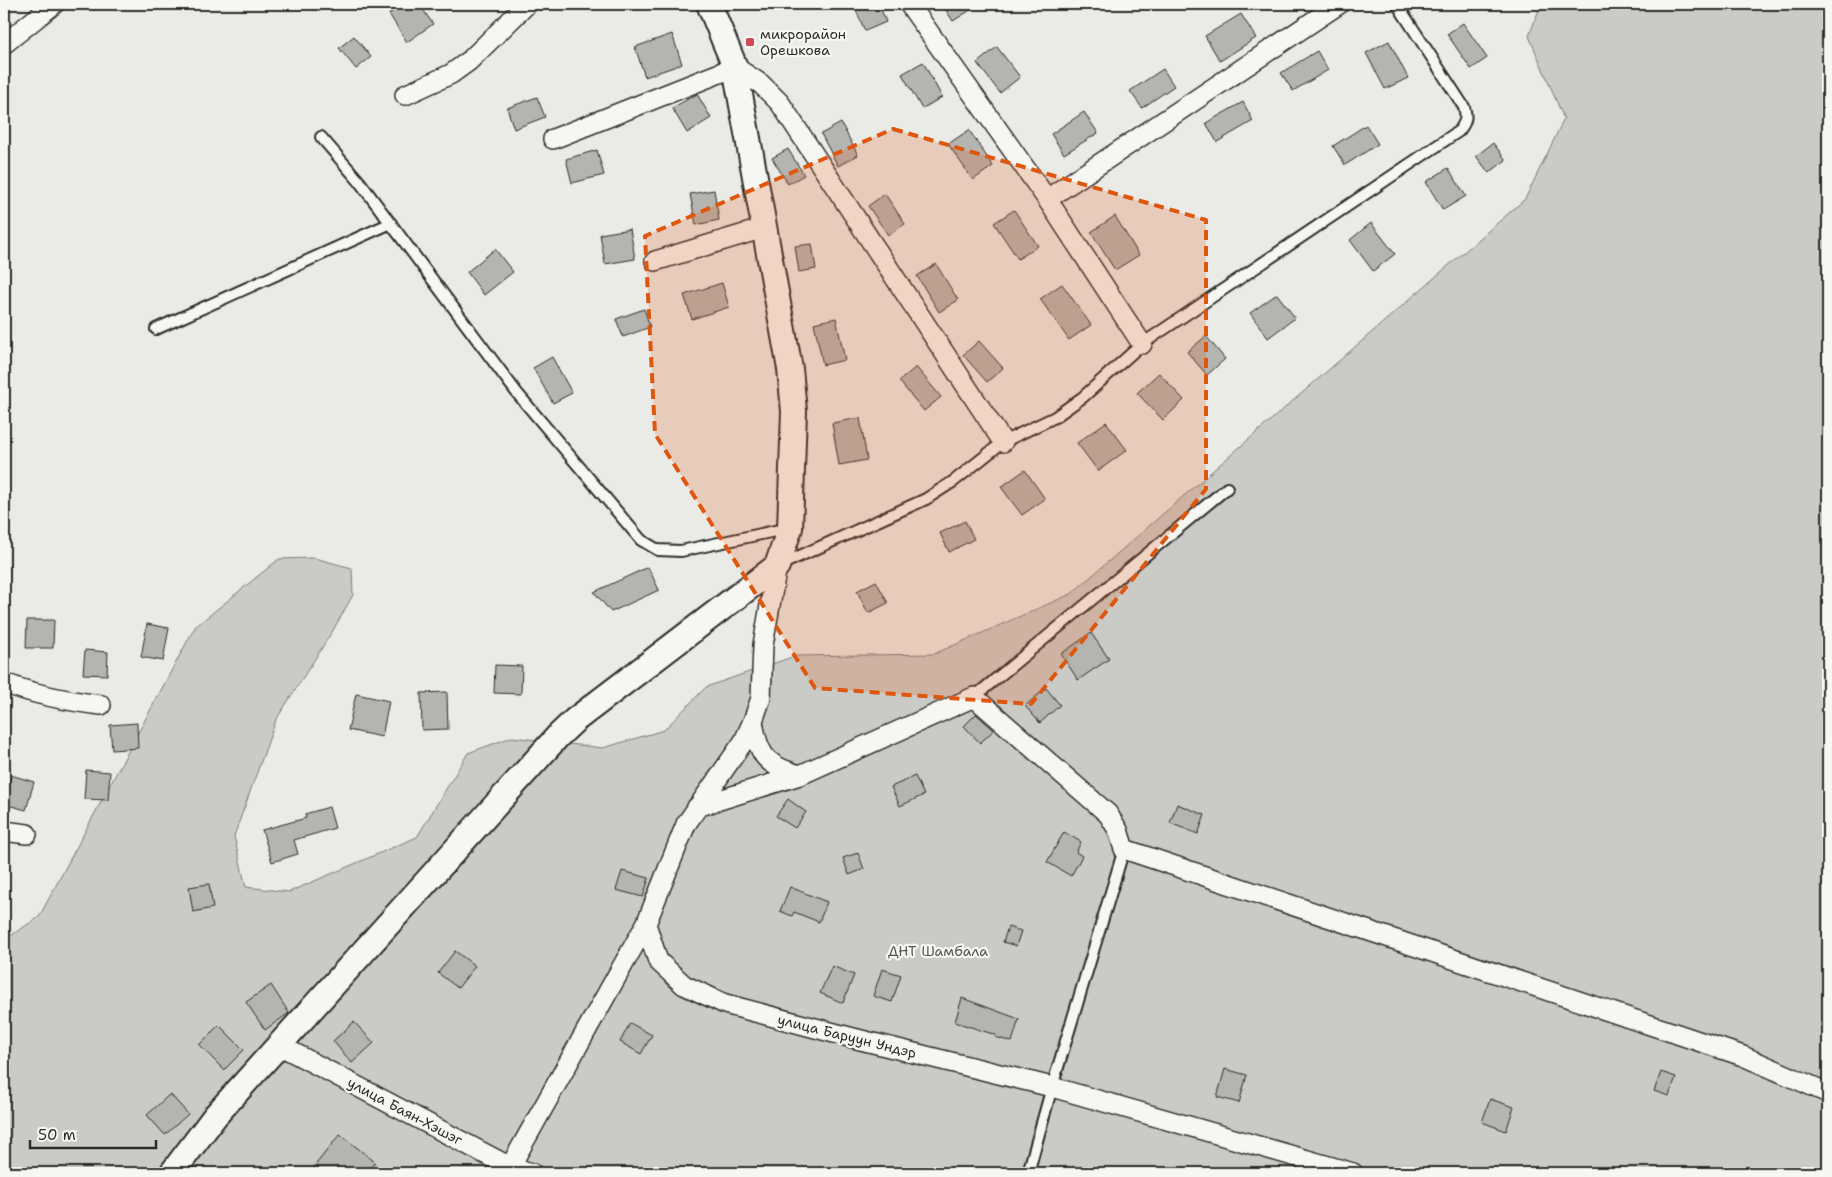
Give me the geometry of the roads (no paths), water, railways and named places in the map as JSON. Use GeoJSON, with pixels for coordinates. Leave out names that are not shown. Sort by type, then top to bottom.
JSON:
{"type":"FeatureCollection","features":[{"type":"Feature","properties":{"kind":"street"},"geometry":{"type":"LineString","coordinates":[[4,44],[54,4]]}},
{"type":"Feature","properties":{"kind":"street"},"geometry":{"type":"LineString","coordinates":[[405,95],[451,74],[469,61],[527,4]]}},
{"type":"Feature","properties":{"kind":"street"},"geometry":{"type":"LineString","coordinates":[[510,1167],[646,924],[686,824],[744,741],[753,721],[760,698],[763,645],[777,566],[790,528],[794,410],[791,378],[735,67],[709,4]]}},
{"type":"Feature","properties":{"kind":"street"},"geometry":{"type":"LineString","coordinates":[[909,4],[1047,199],[1142,344]]}},
{"type":"Feature","properties":{"kind":"street"},"geometry":{"type":"LineString","coordinates":[[1047,199],[1338,4]]}},
{"type":"Feature","properties":{"kind":"street"},"geometry":{"type":"LineString","coordinates":[[553,139],[735,67]]}},
{"type":"Feature","properties":{"kind":"street"},"geometry":{"type":"LineString","coordinates":[[735,67],[761,84],[780,103],[1004,442]]}},
{"type":"Feature","properties":{"kind":"street"},"geometry":{"type":"LineString","coordinates":[[655,261],[764,228]]}},
{"type":"Feature","properties":{"kind":"street"},"geometry":{"type":"LineString","coordinates":[[172,1173],[215,1116],[558,736],[575,720],[777,566]]}},
{"type":"Feature","properties":{"kind":"street"},"geometry":{"type":"LineString","coordinates":[[4,683],[31,693],[62,700],[101,705]]}},
{"type":"Feature","properties":{"kind":"street"},"geometry":{"type":"LineString","coordinates":[[697,807],[800,775],[974,697],[1108,814],[1118,830],[1124,849],[1743,1056],[1828,1093]]}},
{"type":"Feature","properties":{"kind":"street"},"geometry":{"type":"LineString","coordinates":[[753,721],[756,740],[766,758],[781,770],[800,775]]}},
{"type":"Feature","properties":{"kind":"street"},"geometry":{"type":"LineString","coordinates":[[4,831],[27,834]]}},
{"type":"Feature","properties":{"kind":"street","name":"улица Баруун Ундэр"},"geometry":{"type":"LineString","coordinates":[[646,924],[658,961],[684,985],[725,1004],[1052,1087],[1353,1173]]}},
{"type":"Feature","properties":{"kind":"street","name":"улица Баян-Хэшэг"},"geometry":{"type":"LineString","coordinates":[[280,1044],[510,1167],[532,1173]]}},
{"type":"Feature","properties":{"kind":"lane"},"geometry":{"type":"LineString","coordinates":[[777,566],[926,499],[954,482],[1004,442],[1055,417],[1083,397],[1142,344],[1459,130],[1465,124],[1466,115],[1464,107],[1397,4]]}},
{"type":"Feature","properties":{"kind":"lane"},"geometry":{"type":"LineString","coordinates":[[321,137],[359,180],[517,393],[641,540],[658,550],[681,551],[790,528]]}},
{"type":"Feature","properties":{"kind":"lane"},"geometry":{"type":"LineString","coordinates":[[156,329],[391,224]]}},
{"type":"Feature","properties":{"kind":"lane"},"geometry":{"type":"LineString","coordinates":[[974,697],[1227,488]]}},
{"type":"Feature","properties":{"kind":"lane"},"geometry":{"type":"LineString","coordinates":[[1028,1173],[1124,849]]}},
{"type":"Feature","properties":{"kind":"place","name":"микрорайон Орешкова"},"geometry":{"type":"Point","coordinates":[750,42]}},
{"type":"Feature","properties":{"kind":"park label","name":"ДНТ Шамбала"},"geometry":{"type":"Point","coordinates":[938,951]}}]}
